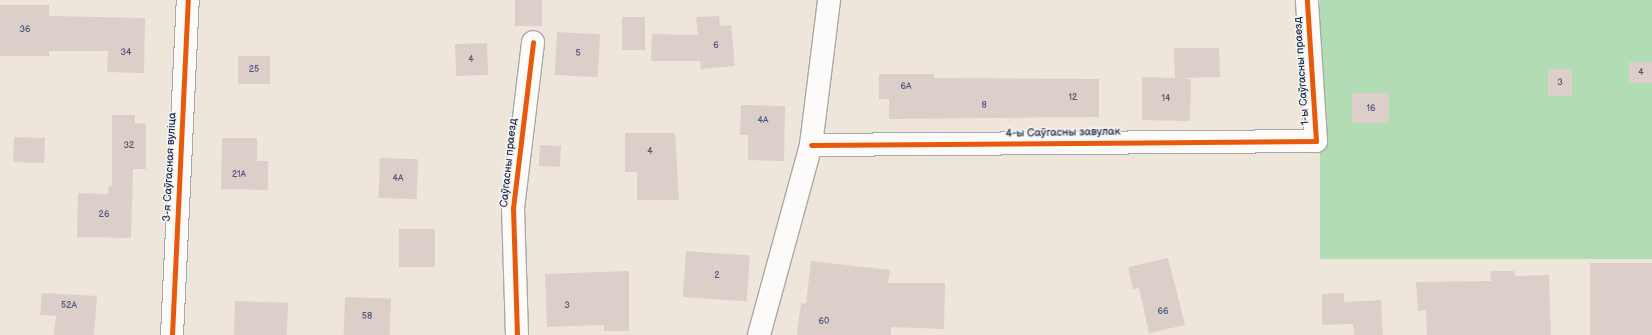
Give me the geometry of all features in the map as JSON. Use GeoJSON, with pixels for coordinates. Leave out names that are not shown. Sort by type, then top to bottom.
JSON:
{"type":"FeatureCollection","features":[{"type":"Feature","properties":{"kind":"street","name":"3-я Саўгасная вуліца"},"geometry":{"type":"LineString","coordinates":[[172,335],[188,0]]}},
{"type":"Feature","properties":{"kind":"street"},"geometry":{"type":"LineString","coordinates":[[759,335],[811,145],[829,0]]}},
{"type":"Feature","properties":{"kind":"street","name":"1-ы Саўгасны праезд"},"geometry":{"type":"LineString","coordinates":[[1307,0],[1316,141]]}},
{"type":"Feature","properties":{"kind":"street","name":"Саўгасны праезд"},"geometry":{"type":"LineString","coordinates":[[517,335],[514,208],[532,42]]}},
{"type":"Feature","properties":{"kind":"street","name":"4-ы Саўгасны завулак"},"geometry":{"type":"LineString","coordinates":[[811,145],[1316,141]]}},
{"type":"Feature","properties":{"kind":"green space"},"geometry":{"type":"Polygon","coordinates":[[[1320,0],[1652,0],[1652,259],[1320,259],[1320,0]]]}},
{"type":"Feature","properties":{"kind":"building"},"geometry":{"type":"Polygon","coordinates":[[[515,0],[542,0],[542,26],[515,26],[515,0]]]}},
{"type":"Feature","properties":{"kind":"building"},"geometry":{"type":"Polygon","coordinates":[[[0,5],[49,5],[49,16],[145,18],[144,73],[107,72],[108,51],[49,51],[49,56],[0,56],[0,5]]]}},
{"type":"Feature","properties":{"kind":"building"},"geometry":{"type":"Polygon","coordinates":[[[719,16],[720,26],[731,25],[735,66],[701,69],[700,61],[651,61],[652,34],[698,35],[696,17],[719,16]]]}},
{"type":"Feature","properties":{"kind":"building"},"geometry":{"type":"Polygon","coordinates":[[[622,17],[645,17],[645,50],[622,50],[622,17]]]}},
{"type":"Feature","properties":{"kind":"building"},"geometry":{"type":"Polygon","coordinates":[[[557,32],[600,34],[598,77],[555,75],[557,32]]]}},
{"type":"Feature","properties":{"kind":"building"},"geometry":{"type":"Polygon","coordinates":[[[487,43],[488,75],[456,76],[455,44],[487,43]]]}},
{"type":"Feature","properties":{"kind":"building"},"geometry":{"type":"Polygon","coordinates":[[[1174,48],[1219,48],[1220,77],[1183,78],[1191,79],[1190,121],[1142,120],[1142,77],[1175,78],[1174,48]]]}},
{"type":"Feature","properties":{"kind":"building"},"geometry":{"type":"Polygon","coordinates":[[[238,56],[270,56],[270,84],[238,84],[238,56]]]}},
{"type":"Feature","properties":{"kind":"building"},"geometry":{"type":"Polygon","coordinates":[[[1629,62],[1652,62],[1652,83],[1629,83],[1629,62]]]}},
{"type":"Feature","properties":{"kind":"building"},"geometry":{"type":"Polygon","coordinates":[[[1548,69],[1572,69],[1572,96],[1548,96],[1548,69]]]}},
{"type":"Feature","properties":{"kind":"building"},"geometry":{"type":"Polygon","coordinates":[[[879,74],[934,74],[934,78],[1099,79],[1099,117],[889,119],[889,99],[879,99],[879,74]]]}},
{"type":"Feature","properties":{"kind":"building"},"geometry":{"type":"Polygon","coordinates":[[[1352,93],[1389,93],[1389,123],[1352,123],[1352,93]]]}},
{"type":"Feature","properties":{"kind":"building"},"geometry":{"type":"Polygon","coordinates":[[[741,105],[785,106],[784,161],[748,160],[748,135],[740,135],[741,105]]]}},
{"type":"Feature","properties":{"kind":"building"},"geometry":{"type":"Polygon","coordinates":[[[112,115],[135,115],[135,123],[146,124],[146,169],[133,169],[131,238],[77,237],[78,193],[108,194],[109,186],[112,186],[112,115]]]}},
{"type":"Feature","properties":{"kind":"building"},"geometry":{"type":"Polygon","coordinates":[[[625,133],[675,133],[679,200],[637,200],[637,172],[625,172],[625,133]]]}},
{"type":"Feature","properties":{"kind":"building"},"geometry":{"type":"Polygon","coordinates":[[[14,137],[45,138],[44,163],[13,162],[14,137]]]}},
{"type":"Feature","properties":{"kind":"building"},"geometry":{"type":"Polygon","coordinates":[[[222,138],[257,138],[257,161],[268,161],[268,190],[221,189],[222,138]]]}},
{"type":"Feature","properties":{"kind":"building"},"geometry":{"type":"Polygon","coordinates":[[[540,145],[561,146],[560,167],[539,166],[540,145]]]}},
{"type":"Feature","properties":{"kind":"building"},"geometry":{"type":"Polygon","coordinates":[[[380,158],[418,159],[417,199],[379,198],[380,158]]]}},
{"type":"Feature","properties":{"kind":"building"},"geometry":{"type":"Polygon","coordinates":[[[399,229],[435,229],[435,267],[399,267],[399,229]]]}},
{"type":"Feature","properties":{"kind":"building"},"geometry":{"type":"Polygon","coordinates":[[[686,251],[750,255],[747,301],[683,297],[686,251]]]}},
{"type":"Feature","properties":{"kind":"building"},"geometry":{"type":"Polygon","coordinates":[[[1168,258],[1185,325],[1149,333],[1139,288],[1133,289],[1128,267],[1168,258]]]}},
{"type":"Feature","properties":{"kind":"building"},"geometry":{"type":"Polygon","coordinates":[[[811,261],[890,270],[888,283],[945,283],[944,329],[891,327],[891,335],[797,335],[801,303],[806,304],[811,261]]]}},
{"type":"Feature","properties":{"kind":"building"},"geometry":{"type":"Polygon","coordinates":[[[1590,263],[1652,263],[1652,335],[1590,335],[1590,263]]]}},
{"type":"Feature","properties":{"kind":"building"},"geometry":{"type":"Polygon","coordinates":[[[629,271],[629,331],[604,331],[604,325],[547,327],[545,274],[629,271]]]}},
{"type":"Feature","properties":{"kind":"building"},"geometry":{"type":"Polygon","coordinates":[[[1490,271],[1514,271],[1515,276],[1549,275],[1551,335],[1427,335],[1426,310],[1418,311],[1416,282],[1491,281],[1490,271]]]}},
{"type":"Feature","properties":{"kind":"building"},"geometry":{"type":"Polygon","coordinates":[[[42,293],[97,296],[94,335],[54,335],[56,316],[40,315],[42,293]]]}},
{"type":"Feature","properties":{"kind":"building"},"geometry":{"type":"Polygon","coordinates":[[[1344,293],[1344,302],[1381,300],[1383,335],[1354,335],[1353,324],[1322,325],[1322,294],[1344,293]]]}},
{"type":"Feature","properties":{"kind":"building"},"geometry":{"type":"Polygon","coordinates":[[[345,297],[391,299],[390,335],[344,335],[345,297]]]}},
{"type":"Feature","properties":{"kind":"building"},"geometry":{"type":"Polygon","coordinates":[[[235,301],[288,303],[287,335],[234,335],[235,301]]]}},
{"type":"Feature","properties":{"kind":"cycle path"},"geometry":{"type":"LineString","coordinates":[[172,335],[188,0]]}},
{"type":"Feature","properties":{"kind":"cycle path"},"geometry":{"type":"LineString","coordinates":[[811,145],[1316,141],[1307,0]]}},
{"type":"Feature","properties":{"kind":"cycle path"},"geometry":{"type":"LineString","coordinates":[[517,335],[513,208],[533,42]]}}]}
